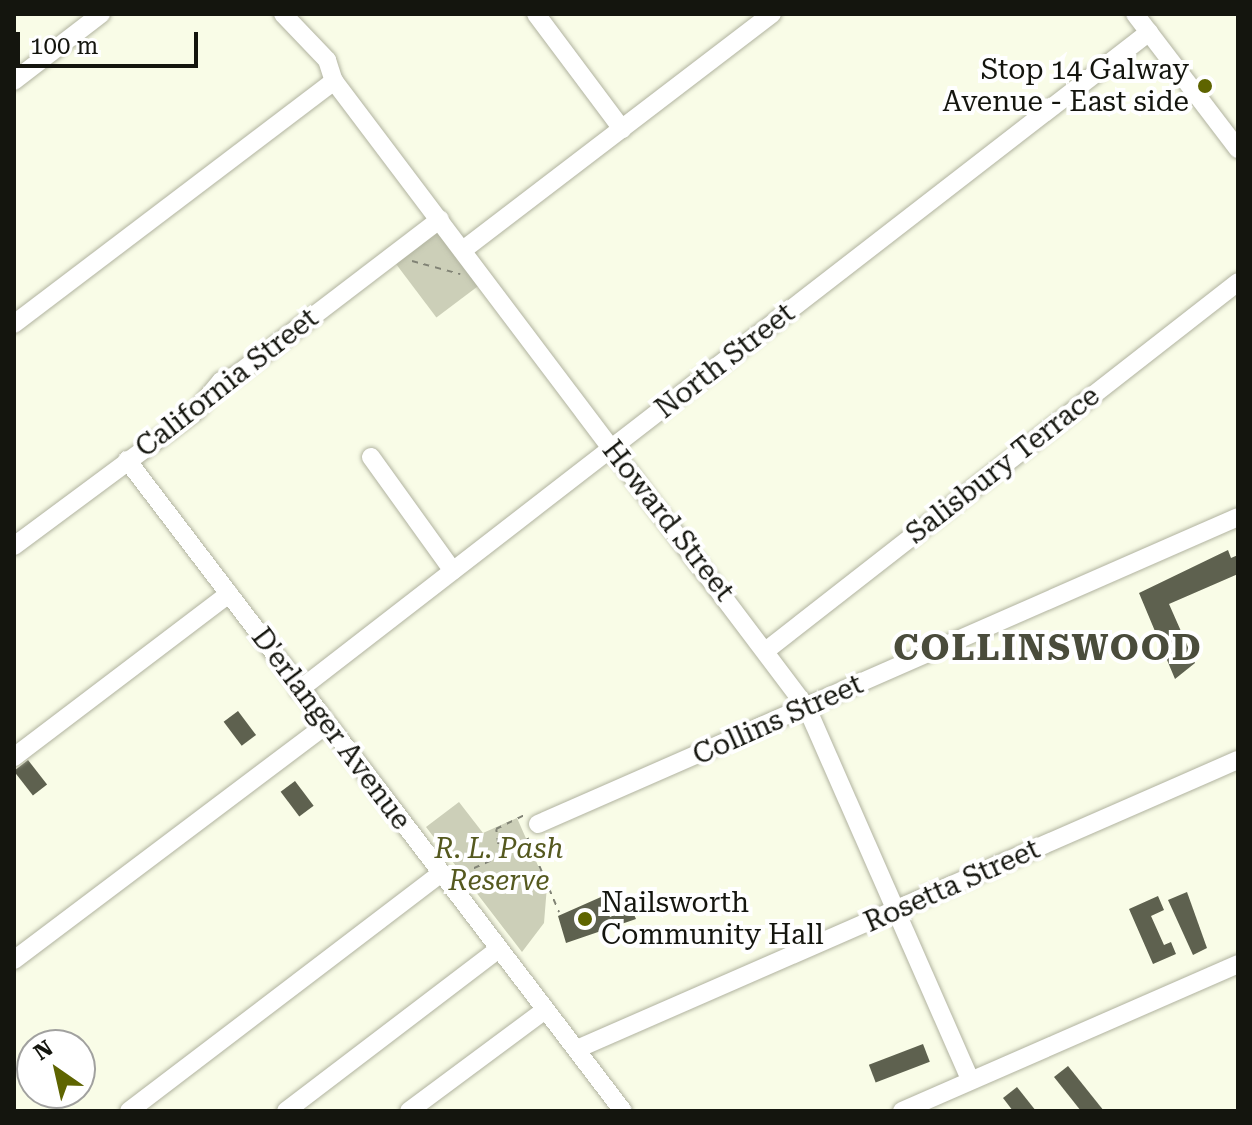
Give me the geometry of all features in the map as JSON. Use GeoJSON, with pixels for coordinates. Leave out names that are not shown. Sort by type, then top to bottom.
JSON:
{"type":"FeatureCollection","features":[{"type":"Feature","properties":{"kind":"street"},"geometry":{"type":"LineString","coordinates":[[14,81],[101,14]]}},
{"type":"Feature","properties":{"kind":"street","name":"Howard Street"},"geometry":{"type":"LineString","coordinates":[[283,14],[327,60],[334,81],[611,449],[768,649],[807,708],[970,1080]]}},
{"type":"Feature","properties":{"kind":"street"},"geometry":{"type":"LineString","coordinates":[[536,14],[622,129]]}},
{"type":"Feature","properties":{"kind":"street"},"geometry":{"type":"LineString","coordinates":[[551,34],[552,14]]}},
{"type":"Feature","properties":{"kind":"street"},"geometry":{"type":"LineString","coordinates":[[463,250],[772,14]]}},
{"type":"Feature","properties":{"kind":"street"},"geometry":{"type":"LineString","coordinates":[[1135,14],[1238,149]]}},
{"type":"Feature","properties":{"kind":"street","name":"North Street"},"geometry":{"type":"LineString","coordinates":[[299,690],[1149,32]]}},
{"type":"Feature","properties":{"kind":"street"},"geometry":{"type":"LineString","coordinates":[[14,324],[334,81]]}},
{"type":"Feature","properties":{"kind":"street","name":"California Street"},"geometry":{"type":"LineString","coordinates":[[14,546],[203,405],[221,381],[235,376],[440,219]]}},
{"type":"Feature","properties":{"kind":"street","name":"Salisbury Terrace"},"geometry":{"type":"LineString","coordinates":[[768,649],[1238,282]]}},
{"type":"Feature","properties":{"kind":"street"},"geometry":{"type":"LineString","coordinates":[[371,457],[453,571]]}},
{"type":"Feature","properties":{"kind":"street","name":"D'erlanger Avenue"},"geometry":{"type":"LineString","coordinates":[[127,460],[326,725],[450,874],[499,949],[623,1111]]}},
{"type":"Feature","properties":{"kind":"street","name":"Collins Street"},"geometry":{"type":"LineString","coordinates":[[538,824],[1238,517]]}},
{"type":"Feature","properties":{"kind":"street"},"geometry":{"type":"LineString","coordinates":[[14,757],[229,594]]}},
{"type":"Feature","properties":{"kind":"street"},"geometry":{"type":"LineString","coordinates":[[14,960],[326,725]]}},
{"type":"Feature","properties":{"kind":"street","name":"Rosetta Street"},"geometry":{"type":"LineString","coordinates":[[577,1049],[1238,760]]}},
{"type":"Feature","properties":{"kind":"street"},"geometry":{"type":"LineString","coordinates":[[129,1111],[450,874]]}},
{"type":"Feature","properties":{"kind":"street"},"geometry":{"type":"LineString","coordinates":[[286,1111],[499,949]]}},
{"type":"Feature","properties":{"kind":"street"},"geometry":{"type":"LineString","coordinates":[[902,1111],[1238,964]]}},
{"type":"Feature","properties":{"kind":"street"},"geometry":{"type":"LineString","coordinates":[[409,1111],[545,1010]]}},
{"type":"Feature","properties":{"kind":"path"},"geometry":{"type":"LineString","coordinates":[[393,255],[474,281],[482,275]]}},
{"type":"Feature","properties":{"kind":"path"},"geometry":{"type":"LineString","coordinates":[[500,856],[496,829],[532,812],[538,824],[526,833],[559,912]]}},
{"type":"Feature","properties":{"kind":"path"},"geometry":{"type":"LineString","coordinates":[[450,874],[530,843]]}},
{"type":"Feature","properties":{"kind":"green space"},"geometry":{"type":"Polygon","coordinates":[[[439,223],[484,282],[436,318],[392,259],[439,223]]]}},
{"type":"Feature","properties":{"kind":"green space","name":"R. L. Pash Reserve"},"geometry":{"type":"Polygon","coordinates":[[[459,802],[483,833],[517,818],[547,886],[544,923],[522,952],[426,827],[459,802]]]}},
{"type":"Feature","properties":{"kind":"building"},"geometry":{"type":"Polygon","coordinates":[[[1228,550],[1231,558],[1238,555],[1238,574],[1169,604],[1195,663],[1175,679],[1139,593],[1228,550]]]}},
{"type":"Feature","properties":{"kind":"building"},"geometry":{"type":"Polygon","coordinates":[[[238,711],[256,735],[242,746],[224,722],[238,711]]]}},
{"type":"Feature","properties":{"kind":"building"},"geometry":{"type":"Polygon","coordinates":[[[28,760],[47,784],[33,796],[14,771],[28,760]]]}},
{"type":"Feature","properties":{"kind":"building"},"geometry":{"type":"Polygon","coordinates":[[[295,781],[314,806],[299,817],[281,792],[295,781]]]}},
{"type":"Feature","properties":{"kind":"building"},"geometry":{"type":"Polygon","coordinates":[[[1187,892],[1207,948],[1193,955],[1168,900],[1187,892]]]}},
{"type":"Feature","properties":{"kind":"building"},"geometry":{"type":"Polygon","coordinates":[[[1158,896],[1164,910],[1151,916],[1164,945],[1171,942],[1176,954],[1153,964],[1129,909],[1158,896]]]}},
{"type":"Feature","properties":{"kind":"building","name":"Nailsworth Community Hall"},"geometry":{"type":"Polygon","coordinates":[[[601,897],[610,917],[631,908],[636,919],[566,943],[558,916],[601,897]]]}},
{"type":"Feature","properties":{"kind":"building"},"geometry":{"type":"Polygon","coordinates":[[[923,1044],[930,1062],[876,1083],[869,1065],[923,1044]]]}},
{"type":"Feature","properties":{"kind":"building"},"geometry":{"type":"Polygon","coordinates":[[[1068,1066],[1104,1111],[1081,1111],[1054,1077],[1068,1066]]]}},
{"type":"Feature","properties":{"kind":"building"},"geometry":{"type":"Polygon","coordinates":[[[1017,1087],[1036,1111],[1013,1111],[1003,1098],[1017,1087]]]}},
{"type":"Feature","properties":{"kind":"place","name":"Stop 14 Galway Avenue - East side"},"geometry":{"type":"Point","coordinates":[1205,86]}},
{"type":"Feature","properties":{"kind":"place","name":"Nailsworth Community Hall"},"geometry":{"type":"Point","coordinates":[585,919]}},
{"type":"Feature","properties":{"kind":"district","name":"COLLINSWOOD"},"geometry":{"type":"Point","coordinates":[1048,649]}}]}
